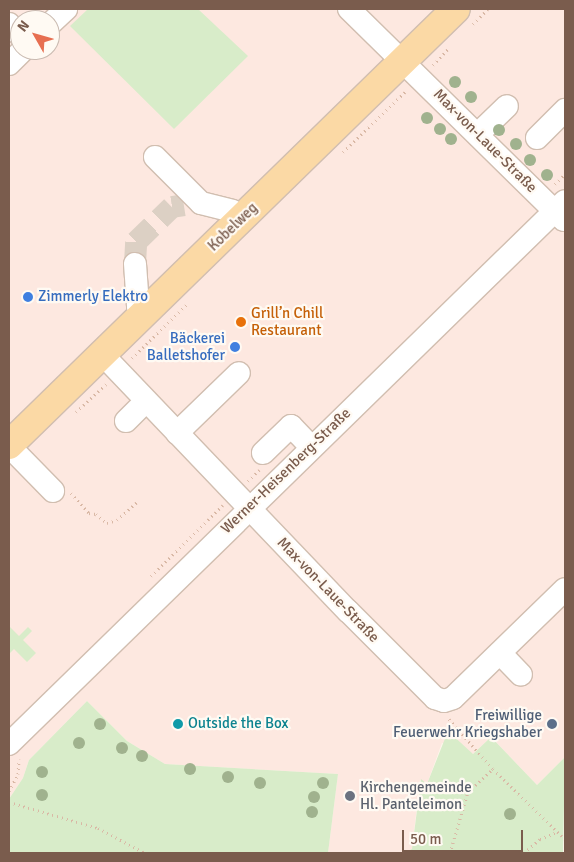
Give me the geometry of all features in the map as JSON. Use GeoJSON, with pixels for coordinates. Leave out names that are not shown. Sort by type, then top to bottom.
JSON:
{"type":"FeatureCollection","features":[{"type":"Feature","properties":{"kind":"main road","name":"Kobelweg"},"geometry":{"type":"LineString","coordinates":[[9,445],[456,9]]}},
{"type":"Feature","properties":{"kind":"street","name":"Max-von-Laue-Straße"},"geometry":{"type":"LineString","coordinates":[[349,9],[478,134],[562,211]]}},
{"type":"Feature","properties":{"kind":"street"},"geometry":{"type":"LineString","coordinates":[[478,134],[507,106]]}},
{"type":"Feature","properties":{"kind":"street"},"geometry":{"type":"LineString","coordinates":[[537,138],[565,110]]}},
{"type":"Feature","properties":{"kind":"street"},"geometry":{"type":"LineString","coordinates":[[155,157],[192,204],[232,211],[241,219]]}},
{"type":"Feature","properties":{"kind":"street","name":"Werner-Heisenberg-Straße"},"geometry":{"type":"LineString","coordinates":[[13,752],[248,508],[562,211]]}},
{"type":"Feature","properties":{"kind":"street"},"geometry":{"type":"LineString","coordinates":[[135,264],[138,306],[144,314]]}},
{"type":"Feature","properties":{"kind":"street","name":"Max-von-Laue-Straße"},"geometry":{"type":"LineString","coordinates":[[102,354],[248,508],[435,698]]}},
{"type":"Feature","properties":{"kind":"street"},"geometry":{"type":"LineString","coordinates":[[177,433],[239,373]]}},
{"type":"Feature","properties":{"kind":"street"},"geometry":{"type":"LineString","coordinates":[[126,421],[146,401]]}},
{"type":"Feature","properties":{"kind":"street"},"geometry":{"type":"LineString","coordinates":[[263,452],[291,426],[311,447]]}},
{"type":"Feature","properties":{"kind":"street"},"geometry":{"type":"LineString","coordinates":[[9,445],[60,490]]}},
{"type":"Feature","properties":{"kind":"street"},"geometry":{"type":"LineString","coordinates":[[435,698],[444,701],[453,698],[565,589]]}},
{"type":"Feature","properties":{"kind":"street"},"geometry":{"type":"LineString","coordinates":[[500,652],[521,675]]}},
{"type":"Feature","properties":{"kind":"path"},"geometry":{"type":"LineString","coordinates":[[60,490],[89,513],[96,514],[107,523],[117,520],[138,501]]}},
{"type":"Feature","properties":{"kind":"path"},"geometry":{"type":"LineString","coordinates":[[435,698],[457,731],[493,769],[565,838]]}},
{"type":"Feature","properties":{"kind":"path"},"geometry":{"type":"LineString","coordinates":[[9,791],[18,774],[13,752]]}},
{"type":"Feature","properties":{"kind":"path"},"geometry":{"type":"LineString","coordinates":[[450,853],[468,792],[493,769]]}},
{"type":"Feature","properties":{"kind":"path"},"geometry":{"type":"LineString","coordinates":[[9,802],[98,828],[145,853]]}},
{"type":"Feature","properties":{"kind":"path"},"geometry":{"type":"LineString","coordinates":[[524,853],[540,839],[557,832]]}},
{"type":"Feature","properties":{"kind":"shaded area"},"geometry":{"type":"Polygon","coordinates":[[[9,9],[565,9],[565,757],[537,785],[491,737],[473,754],[442,743],[427,784],[420,780],[412,849],[404,853],[328,853],[338,774],[165,764],[127,741],[87,701],[29,760],[23,778],[9,799],[9,9]]]}},
{"type":"Feature","properties":{"kind":"green space"},"geometry":{"type":"Polygon","coordinates":[[[88,9],[198,9],[248,56],[174,129],[70,26],[88,9]]]}},
{"type":"Feature","properties":{"kind":"green space"},"geometry":{"type":"Polygon","coordinates":[[[9,626],[19,636],[28,627],[32,631],[23,640],[36,653],[27,662],[14,649],[9,654],[9,626]]]}},
{"type":"Feature","properties":{"kind":"green space"},"geometry":{"type":"Polygon","coordinates":[[[87,701],[127,741],[165,764],[338,774],[328,853],[9,853],[9,799],[23,778],[29,760],[87,701]]]}},
{"type":"Feature","properties":{"kind":"green space"},"geometry":{"type":"Polygon","coordinates":[[[448,731],[473,754],[491,737],[537,785],[565,757],[563,853],[404,853],[412,849],[421,779],[427,784],[448,731]]]}},
{"type":"Feature","properties":{"kind":"tunnel"},"geometry":{"type":"LineString","coordinates":[[135,264],[136,242],[172,207],[184,205]]}},
{"type":"Feature","properties":{"kind":"place","name":"Zimmerly Elektro"},"geometry":{"type":"Point","coordinates":[28,297]}},
{"type":"Feature","properties":{"kind":"place","name":"Grill’n Chill Restaurant"},"geometry":{"type":"Point","coordinates":[241,322]}},
{"type":"Feature","properties":{"kind":"place","name":"Bäckerei Balletshofer"},"geometry":{"type":"Point","coordinates":[235,347]}},
{"type":"Feature","properties":{"kind":"place","name":"Outside the Box"},"geometry":{"type":"Point","coordinates":[178,724]}},
{"type":"Feature","properties":{"kind":"place","name":"Freiwillige Feuerwehr Kriegshaber"},"geometry":{"type":"Point","coordinates":[552,724]}},
{"type":"Feature","properties":{"kind":"place","name":"Kirchengemeinde Hl. Panteleimon"},"geometry":{"type":"Point","coordinates":[350,796]}}]}
